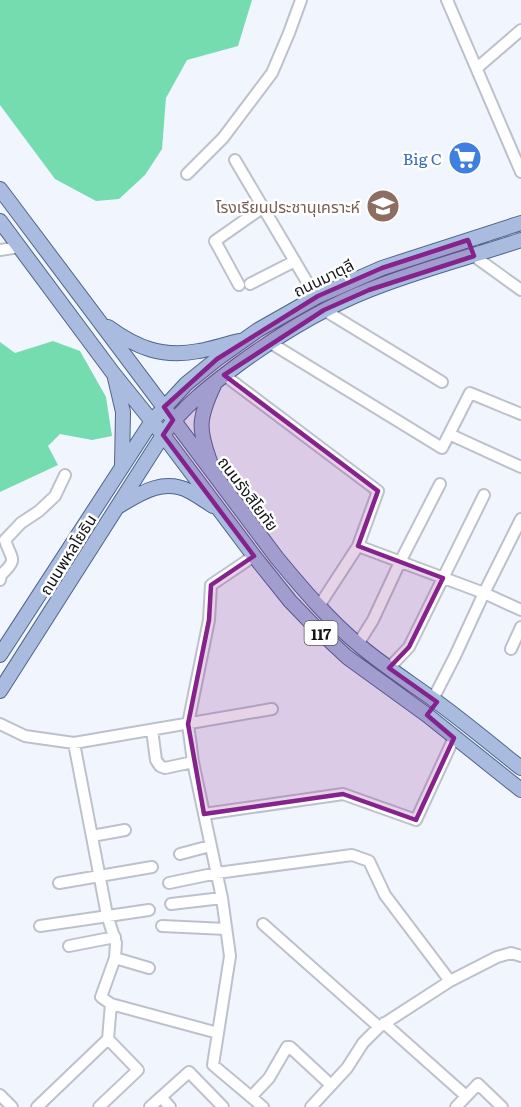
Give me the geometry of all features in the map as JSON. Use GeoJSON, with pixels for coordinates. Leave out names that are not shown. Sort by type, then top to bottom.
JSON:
{"type":"FeatureCollection","features":[{"type":"Feature","properties":{"kind":"main road","name":"ถนนรังสิโยทัย"},"geometry":{"type":"LineString","coordinates":[[0,189],[277,558],[319,606],[358,644],[435,700],[521,768]]}},
{"type":"Feature","properties":{"kind":"main road","name":"ถนนรังสิโยทัย"},"geometry":{"type":"LineString","coordinates":[[0,221],[113,373],[290,601],[347,657],[427,715],[521,790]]}},
{"type":"Feature","properties":{"kind":"main road","name":"ถนนมาตุลี"},"geometry":{"type":"LineString","coordinates":[[152,421],[186,384],[243,340],[316,297],[382,267],[521,223]]}},
{"type":"Feature","properties":{"kind":"main road"},"geometry":{"type":"LineString","coordinates":[[468,240],[474,256]]}},
{"type":"Feature","properties":{"kind":"main road","name":"ถนนมาตุลี"},"geometry":{"type":"LineString","coordinates":[[173,420],[197,396],[269,342],[324,310],[369,290],[521,240]]}},
{"type":"Feature","properties":{"kind":"main road"},"geometry":{"type":"LineString","coordinates":[[96,318],[124,338],[158,353],[199,351],[243,340]]}},
{"type":"Feature","properties":{"kind":"main road"},"geometry":{"type":"LineString","coordinates":[[113,373],[123,412],[122,468]]}},
{"type":"Feature","properties":{"kind":"main road"},"geometry":{"type":"LineString","coordinates":[[216,477],[204,443],[201,422],[208,399],[220,378]]}},
{"type":"Feature","properties":{"kind":"main road","name":"ถนนพหลโยธิน"},"geometry":{"type":"LineString","coordinates":[[0,691],[173,420]]}},
{"type":"Feature","properties":{"kind":"main road","name":"ถนนพหลโยธิน"},"geometry":{"type":"LineString","coordinates":[[0,655],[152,421]]}},
{"type":"Feature","properties":{"kind":"main road"},"geometry":{"type":"LineString","coordinates":[[116,507],[159,486],[188,490],[218,508]]}},
{"type":"Feature","properties":{"kind":"main road"},"geometry":{"type":"LineString","coordinates":[[427,715],[435,700]]}},
{"type":"Feature","properties":{"kind":"street"},"geometry":{"type":"LineString","coordinates":[[187,174],[224,138],[272,73],[301,0]]}},
{"type":"Feature","properties":{"kind":"street"},"geometry":{"type":"LineString","coordinates":[[447,0],[521,172]]}},
{"type":"Feature","properties":{"kind":"street"},"geometry":{"type":"LineString","coordinates":[[477,68],[521,30]]}},
{"type":"Feature","properties":{"kind":"street"},"geometry":{"type":"LineString","coordinates":[[235,160],[316,297]]}},
{"type":"Feature","properties":{"kind":"street"},"geometry":{"type":"LineString","coordinates":[[262,208],[215,241],[245,285],[295,261]]}},
{"type":"Feature","properties":{"kind":"street"},"geometry":{"type":"LineString","coordinates":[[0,250],[19,247]]}},
{"type":"Feature","properties":{"kind":"street"},"geometry":{"type":"LineString","coordinates":[[474,256],[521,290]]}},
{"type":"Feature","properties":{"kind":"street"},"geometry":{"type":"LineString","coordinates":[[324,310],[442,382]]}},
{"type":"Feature","properties":{"kind":"street"},"geometry":{"type":"LineString","coordinates":[[269,342],[442,448],[470,393],[521,414]]}},
{"type":"Feature","properties":{"kind":"street"},"geometry":{"type":"LineString","coordinates":[[220,378],[378,491],[358,546],[319,606]]}},
{"type":"Feature","properties":{"kind":"street"},"geometry":{"type":"LineString","coordinates":[[449,434],[521,467]]}},
{"type":"Feature","properties":{"kind":"street"},"geometry":{"type":"LineString","coordinates":[[0,580],[0,575],[12,561],[12,555],[5,540],[21,523],[55,496],[65,475]]}},
{"type":"Feature","properties":{"kind":"street"},"geometry":{"type":"LineString","coordinates":[[358,644],[373,620],[440,484]]}},
{"type":"Feature","properties":{"kind":"street"},"geometry":{"type":"LineString","coordinates":[[389,668],[409,647],[484,495]]}},
{"type":"Feature","properties":{"kind":"street"},"geometry":{"type":"LineString","coordinates":[[435,700],[521,519]]}},
{"type":"Feature","properties":{"kind":"street"},"geometry":{"type":"LineString","coordinates":[[358,546],[484,593],[521,610]]}},
{"type":"Feature","properties":{"kind":"street"},"geometry":{"type":"LineString","coordinates":[[254,556],[211,585],[209,620],[188,724],[193,762],[222,898],[230,956],[213,1065],[263,1107]]}},
{"type":"Feature","properties":{"kind":"street"},"geometry":{"type":"LineString","coordinates":[[511,649],[521,627]]}},
{"type":"Feature","properties":{"kind":"street"},"geometry":{"type":"LineString","coordinates":[[0,724],[25,736],[74,743],[272,709]]}},
{"type":"Feature","properties":{"kind":"street"},"geometry":{"type":"LineString","coordinates":[[152,730],[156,760],[160,766],[165,768],[193,762]]}},
{"type":"Feature","properties":{"kind":"street"},"geometry":{"type":"LineString","coordinates":[[204,814],[343,794],[416,820],[454,738]]}},
{"type":"Feature","properties":{"kind":"street"},"geometry":{"type":"LineString","coordinates":[[74,743],[107,915],[115,937],[115,958],[101,997],[111,1004],[218,1033]]}},
{"type":"Feature","properties":{"kind":"street"},"geometry":{"type":"LineString","coordinates":[[92,836],[125,830]]}},
{"type":"Feature","properties":{"kind":"street"},"geometry":{"type":"LineString","coordinates":[[180,854],[210,846]]}},
{"type":"Feature","properties":{"kind":"street"},"geometry":{"type":"LineString","coordinates":[[169,883],[217,873],[352,855],[369,861],[385,895],[450,981]]}},
{"type":"Feature","properties":{"kind":"street"},"geometry":{"type":"LineString","coordinates":[[59,883],[152,867]]}},
{"type":"Feature","properties":{"kind":"street"},"geometry":{"type":"LineString","coordinates":[[171,904],[222,898]]}},
{"type":"Feature","properties":{"kind":"street"},"geometry":{"type":"LineString","coordinates":[[40,926],[149,910]]}},
{"type":"Feature","properties":{"kind":"street"},"geometry":{"type":"LineString","coordinates":[[263,924],[466,1096]]}},
{"type":"Feature","properties":{"kind":"street"},"geometry":{"type":"LineString","coordinates":[[162,926],[226,929]]}},
{"type":"Feature","properties":{"kind":"street"},"geometry":{"type":"LineString","coordinates":[[69,946],[115,937]]}},
{"type":"Feature","properties":{"kind":"street"},"geometry":{"type":"LineString","coordinates":[[311,1107],[347,1068],[363,1043],[381,1025],[450,981],[497,957],[511,953],[521,956]]}},
{"type":"Feature","properties":{"kind":"street"},"geometry":{"type":"LineString","coordinates":[[115,958],[149,968]]}},
{"type":"Feature","properties":{"kind":"street"},"geometry":{"type":"LineString","coordinates":[[37,1107],[108,1039],[111,1004]]}},
{"type":"Feature","properties":{"kind":"street"},"geometry":{"type":"LineString","coordinates":[[99,1107],[138,1070],[108,1039]]}},
{"type":"Feature","properties":{"kind":"street"},"geometry":{"type":"LineString","coordinates":[[251,1097],[269,1078],[287,1047],[290,1047],[331,1085]]}},
{"type":"Feature","properties":{"kind":"street"},"geometry":{"type":"LineString","coordinates":[[150,1107],[189,1072],[223,1107]]}},
{"type":"Feature","properties":{"kind":"street"},"geometry":{"type":"LineString","coordinates":[[456,1107],[478,1084],[502,1107]]}},
{"type":"Feature","properties":{"kind":"street"},"geometry":{"type":"LineString","coordinates":[[161,1097],[170,1107]]}},
{"type":"Feature","properties":{"kind":"highlighted area"},"geometry":{"type":"Polygon","coordinates":[[[468,240],[474,256],[369,290],[324,310],[224,375],[378,491],[358,546],[443,578],[409,647],[389,668],[437,702],[427,715],[454,738],[416,820],[343,794],[204,814],[188,724],[209,620],[211,585],[254,556],[163,435],[173,420],[164,407],[217,359],[318,296],[382,268],[468,240]]]}},
{"type":"Feature","properties":{"kind":"green space"},"geometry":{"type":"Polygon","coordinates":[[[0,0],[252,0],[238,46],[187,60],[166,98],[162,149],[145,175],[119,199],[96,201],[55,179],[0,105],[0,0]]]}},
{"type":"Feature","properties":{"kind":"green space"},"geometry":{"type":"Polygon","coordinates":[[[53,341],[80,351],[106,397],[112,436],[92,440],[60,434],[48,446],[58,465],[0,492],[0,342],[15,353],[53,341]]]}},
{"type":"Feature","properties":{"kind":"place","name":"Big C"},"geometry":{"type":"Point","coordinates":[465,158]}},
{"type":"Feature","properties":{"kind":"place","name":"โรงเรียนประชานุเคราะห์"},"geometry":{"type":"Point","coordinates":[383,206]}}]}
